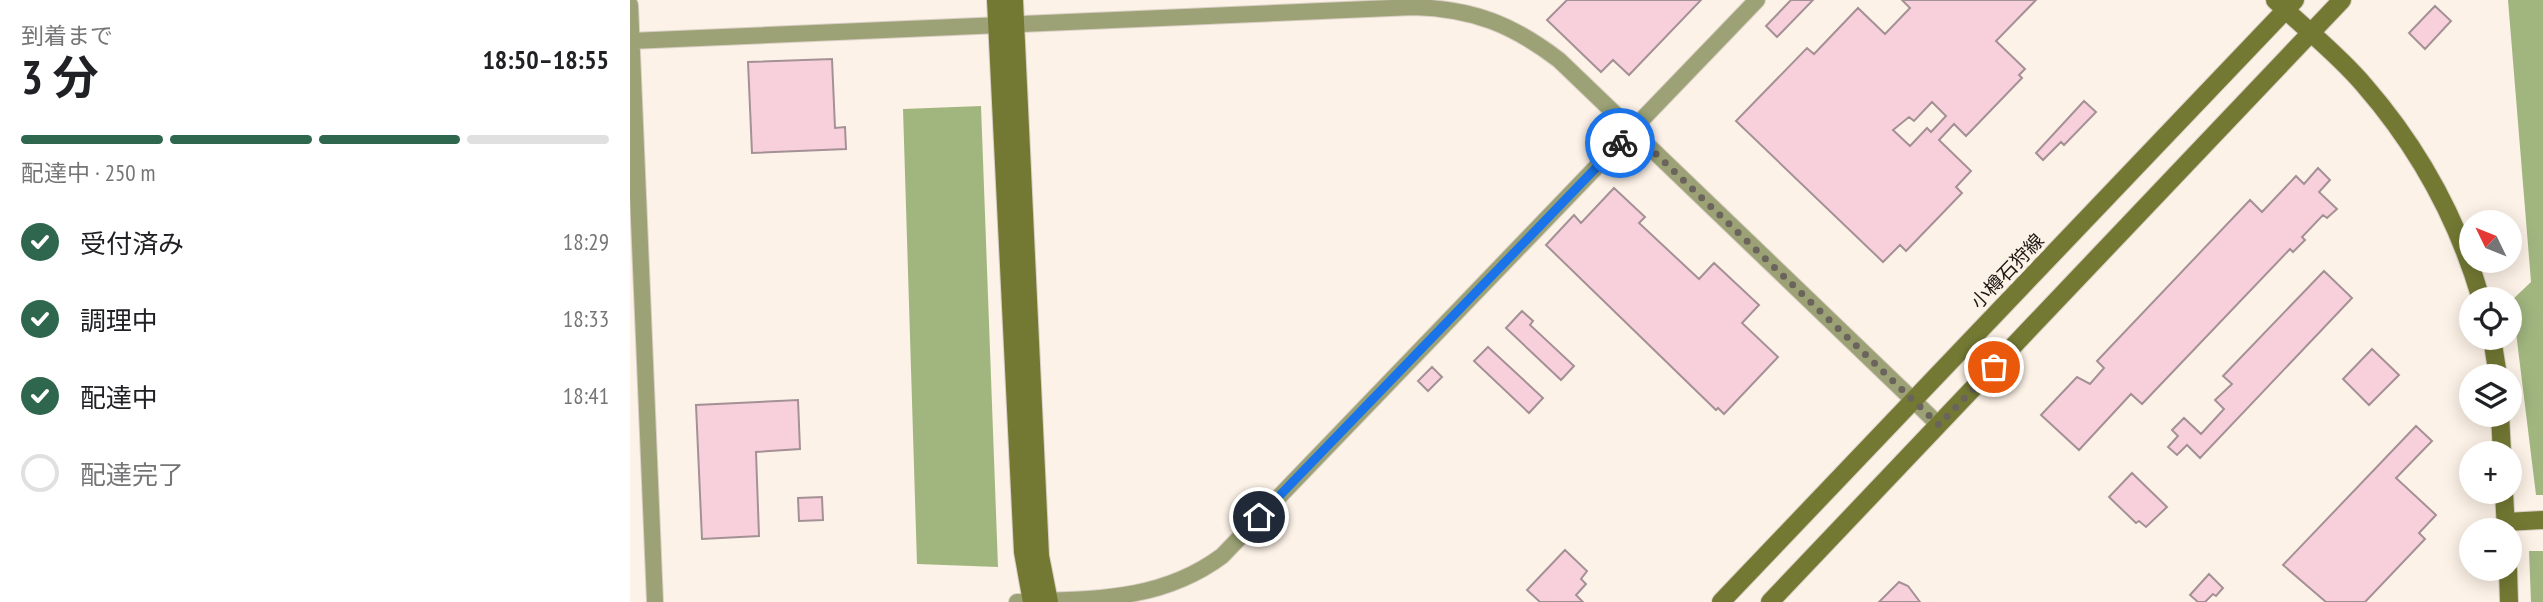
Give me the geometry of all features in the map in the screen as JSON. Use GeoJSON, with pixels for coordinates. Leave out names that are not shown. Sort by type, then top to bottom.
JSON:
{"type":"FeatureCollection","features":[{"type":"Feature","properties":{"kind":"main road"},"geometry":{"type":"LineString","coordinates":[[996,0],[1006,25]]}},
{"type":"Feature","properties":{"kind":"main road"},"geometry":{"type":"LineString","coordinates":[[1014,0],[1006,25],[1023,552],[1041,601]]}},
{"type":"Feature","properties":{"kind":"main road"},"geometry":{"type":"LineString","coordinates":[[1770,602],[2343,0]]}},
{"type":"Feature","properties":{"kind":"main road"},"geometry":{"type":"LineString","coordinates":[[2285,3],[2312,34],[2363,83],[2397,126],[2456,225],[2477,287]]}},
{"type":"Feature","properties":{"kind":"main road","name":"小樽石狩線"},"geometry":{"type":"LineString","coordinates":[[1721,602],[2285,3]]}},
{"type":"Feature","properties":{"kind":"main road"},"geometry":{"type":"LineString","coordinates":[[2522,523],[2543,520]]}},
{"type":"Feature","properties":{"kind":"main road"},"geometry":{"type":"LineString","coordinates":[[2509,581],[2510,602]]}},
{"type":"Feature","properties":{"kind":"street"},"geometry":{"type":"LineString","coordinates":[[1017,602],[1080,601],[1149,592],[1178,583],[1222,556],[1757,0]]}},
{"type":"Feature","properties":{"kind":"street"},"geometry":{"type":"LineString","coordinates":[[630,5],[655,602]]}},
{"type":"Feature","properties":{"kind":"street"},"geometry":{"type":"LineString","coordinates":[[631,41],[1006,25],[1334,5],[1441,8],[1482,16],[1513,29],[1552,54],[1939,425]]}},
{"type":"Feature","properties":{"kind":"green space"},"geometry":{"type":"Polygon","coordinates":[[[2508,0],[2543,0],[2543,495],[2536,495],[2522,364],[2518,350],[2522,350],[2522,291],[2531,282],[2508,0]]]}},
{"type":"Feature","properties":{"kind":"green space"},"geometry":{"type":"Polygon","coordinates":[[[981,106],[998,567],[917,564],[903,109],[981,106]]]}},
{"type":"Feature","properties":{"kind":"green space"},"geometry":{"type":"Polygon","coordinates":[[[2529,551],[2543,551],[2543,602],[2531,602],[2529,551]]]}},
{"type":"Feature","properties":{"kind":"building"},"geometry":{"type":"Polygon","coordinates":[[[1567,0],[1701,0],[1629,75],[1613,60],[1601,72],[1547,20],[1567,0]]]}},
{"type":"Feature","properties":{"kind":"building"},"geometry":{"type":"Polygon","coordinates":[[[1791,0],[1813,0],[1777,37],[1766,26],[1791,0]]]}},
{"type":"Feature","properties":{"kind":"building"},"geometry":{"type":"Polygon","coordinates":[[[1902,0],[2036,0],[1996,41],[2025,69],[2019,75],[2022,78],[1966,136],[1954,124],[1939,140],[1971,171],[1956,187],[1962,193],[1906,251],[1900,245],[1883,262],[1736,121],[1807,48],[1814,54],[1858,8],[1885,34],[1910,8],[1902,0]],[[1932,102],[1914,121],[1909,117],[1893,130],[1910,146],[1927,128],[1931,132],[1946,116],[1932,102]]]}},
{"type":"Feature","properties":{"kind":"building"},"geometry":{"type":"Polygon","coordinates":[[[2435,6],[2451,21],[2425,49],[2409,33],[2435,6]]]}},
{"type":"Feature","properties":{"kind":"building"},"geometry":{"type":"Polygon","coordinates":[[[832,59],[835,128],[845,127],[846,149],[752,153],[748,62],[832,59]]]}},
{"type":"Feature","properties":{"kind":"building"},"geometry":{"type":"Polygon","coordinates":[[[2084,101],[2096,112],[2064,145],[2061,142],[2043,160],[2036,153],[2084,101]]]}},
{"type":"Feature","properties":{"kind":"building"},"geometry":{"type":"Polygon","coordinates":[[[2318,168],[2330,180],[2319,192],[2337,209],[2327,218],[2323,215],[2302,237],[2305,240],[2293,252],[2290,249],[2142,404],[2131,394],[2079,450],[2041,415],[2077,377],[2090,384],[2104,368],[2097,361],[2250,200],[2262,212],[2296,176],[2304,184],[2318,168]]]}},
{"type":"Feature","properties":{"kind":"building"},"geometry":{"type":"Polygon","coordinates":[[[1614,188],[1645,217],[1639,223],[1699,279],[1714,263],[1759,305],[1742,323],[1778,357],[1724,414],[1718,408],[1716,410],[1546,245],[1574,215],[1581,223],[1614,188]]]}},
{"type":"Feature","properties":{"kind":"building"},"geometry":{"type":"Polygon","coordinates":[[[2324,271],[2352,298],[2200,458],[2187,445],[2177,455],[2168,447],[2178,436],[2172,430],[2184,418],[2201,434],[2224,409],[2215,400],[2232,384],[2223,376],[2324,271]]]}},
{"type":"Feature","properties":{"kind":"building"},"geometry":{"type":"Polygon","coordinates":[[[1522,311],[1533,321],[1530,325],[1574,366],[1561,380],[1506,328],[1522,311]]]}},
{"type":"Feature","properties":{"kind":"building"},"geometry":{"type":"Polygon","coordinates":[[[1488,347],[1543,398],[1529,413],[1474,361],[1488,347]]]}},
{"type":"Feature","properties":{"kind":"building"},"geometry":{"type":"Polygon","coordinates":[[[2372,349],[2399,375],[2369,405],[2343,379],[2372,349]]]}},
{"type":"Feature","properties":{"kind":"building"},"geometry":{"type":"Polygon","coordinates":[[[1432,367],[1442,377],[1428,391],[1418,381],[1432,367]]]}},
{"type":"Feature","properties":{"kind":"building"},"geometry":{"type":"Polygon","coordinates":[[[798,400],[800,449],[756,452],[759,536],[702,539],[696,405],[798,400]]]}},
{"type":"Feature","properties":{"kind":"building"},"geometry":{"type":"Polygon","coordinates":[[[2416,426],[2432,441],[2396,478],[2436,515],[2419,533],[2425,539],[2365,602],[2326,602],[2283,565],[2416,426]]]}},
{"type":"Feature","properties":{"kind":"building"},"geometry":{"type":"Polygon","coordinates":[[[2132,473],[2167,507],[2146,527],[2139,521],[2136,523],[2109,497],[2132,473]]]}},
{"type":"Feature","properties":{"kind":"building"},"geometry":{"type":"Polygon","coordinates":[[[822,497],[823,520],[799,521],[798,498],[822,497]]]}},
{"type":"Feature","properties":{"kind":"building"},"geometry":{"type":"Polygon","coordinates":[[[1565,550],[1587,571],[1581,579],[1586,584],[1576,595],[1583,602],[1540,602],[1527,590],[1565,550]]]}},
{"type":"Feature","properties":{"kind":"building"},"geometry":{"type":"Polygon","coordinates":[[[2209,574],[2223,588],[2216,596],[2213,594],[2205,602],[2198,602],[2190,595],[2209,574]]]}},
{"type":"Feature","properties":{"kind":"building"},"geometry":{"type":"Polygon","coordinates":[[[1899,582],[1908,586],[1920,602],[1879,602],[1899,582]]]}},
{"type":"Feature","properties":{"kind":"way so far"},"geometry":{"type":"LineString","coordinates":[[1620,143],[1632,131],[1939,425],[1994,367]]}},
{"type":"Feature","properties":{"kind":"route"},"geometry":{"type":"LineString","coordinates":[[1259,517],[1620,143]]}}]}
